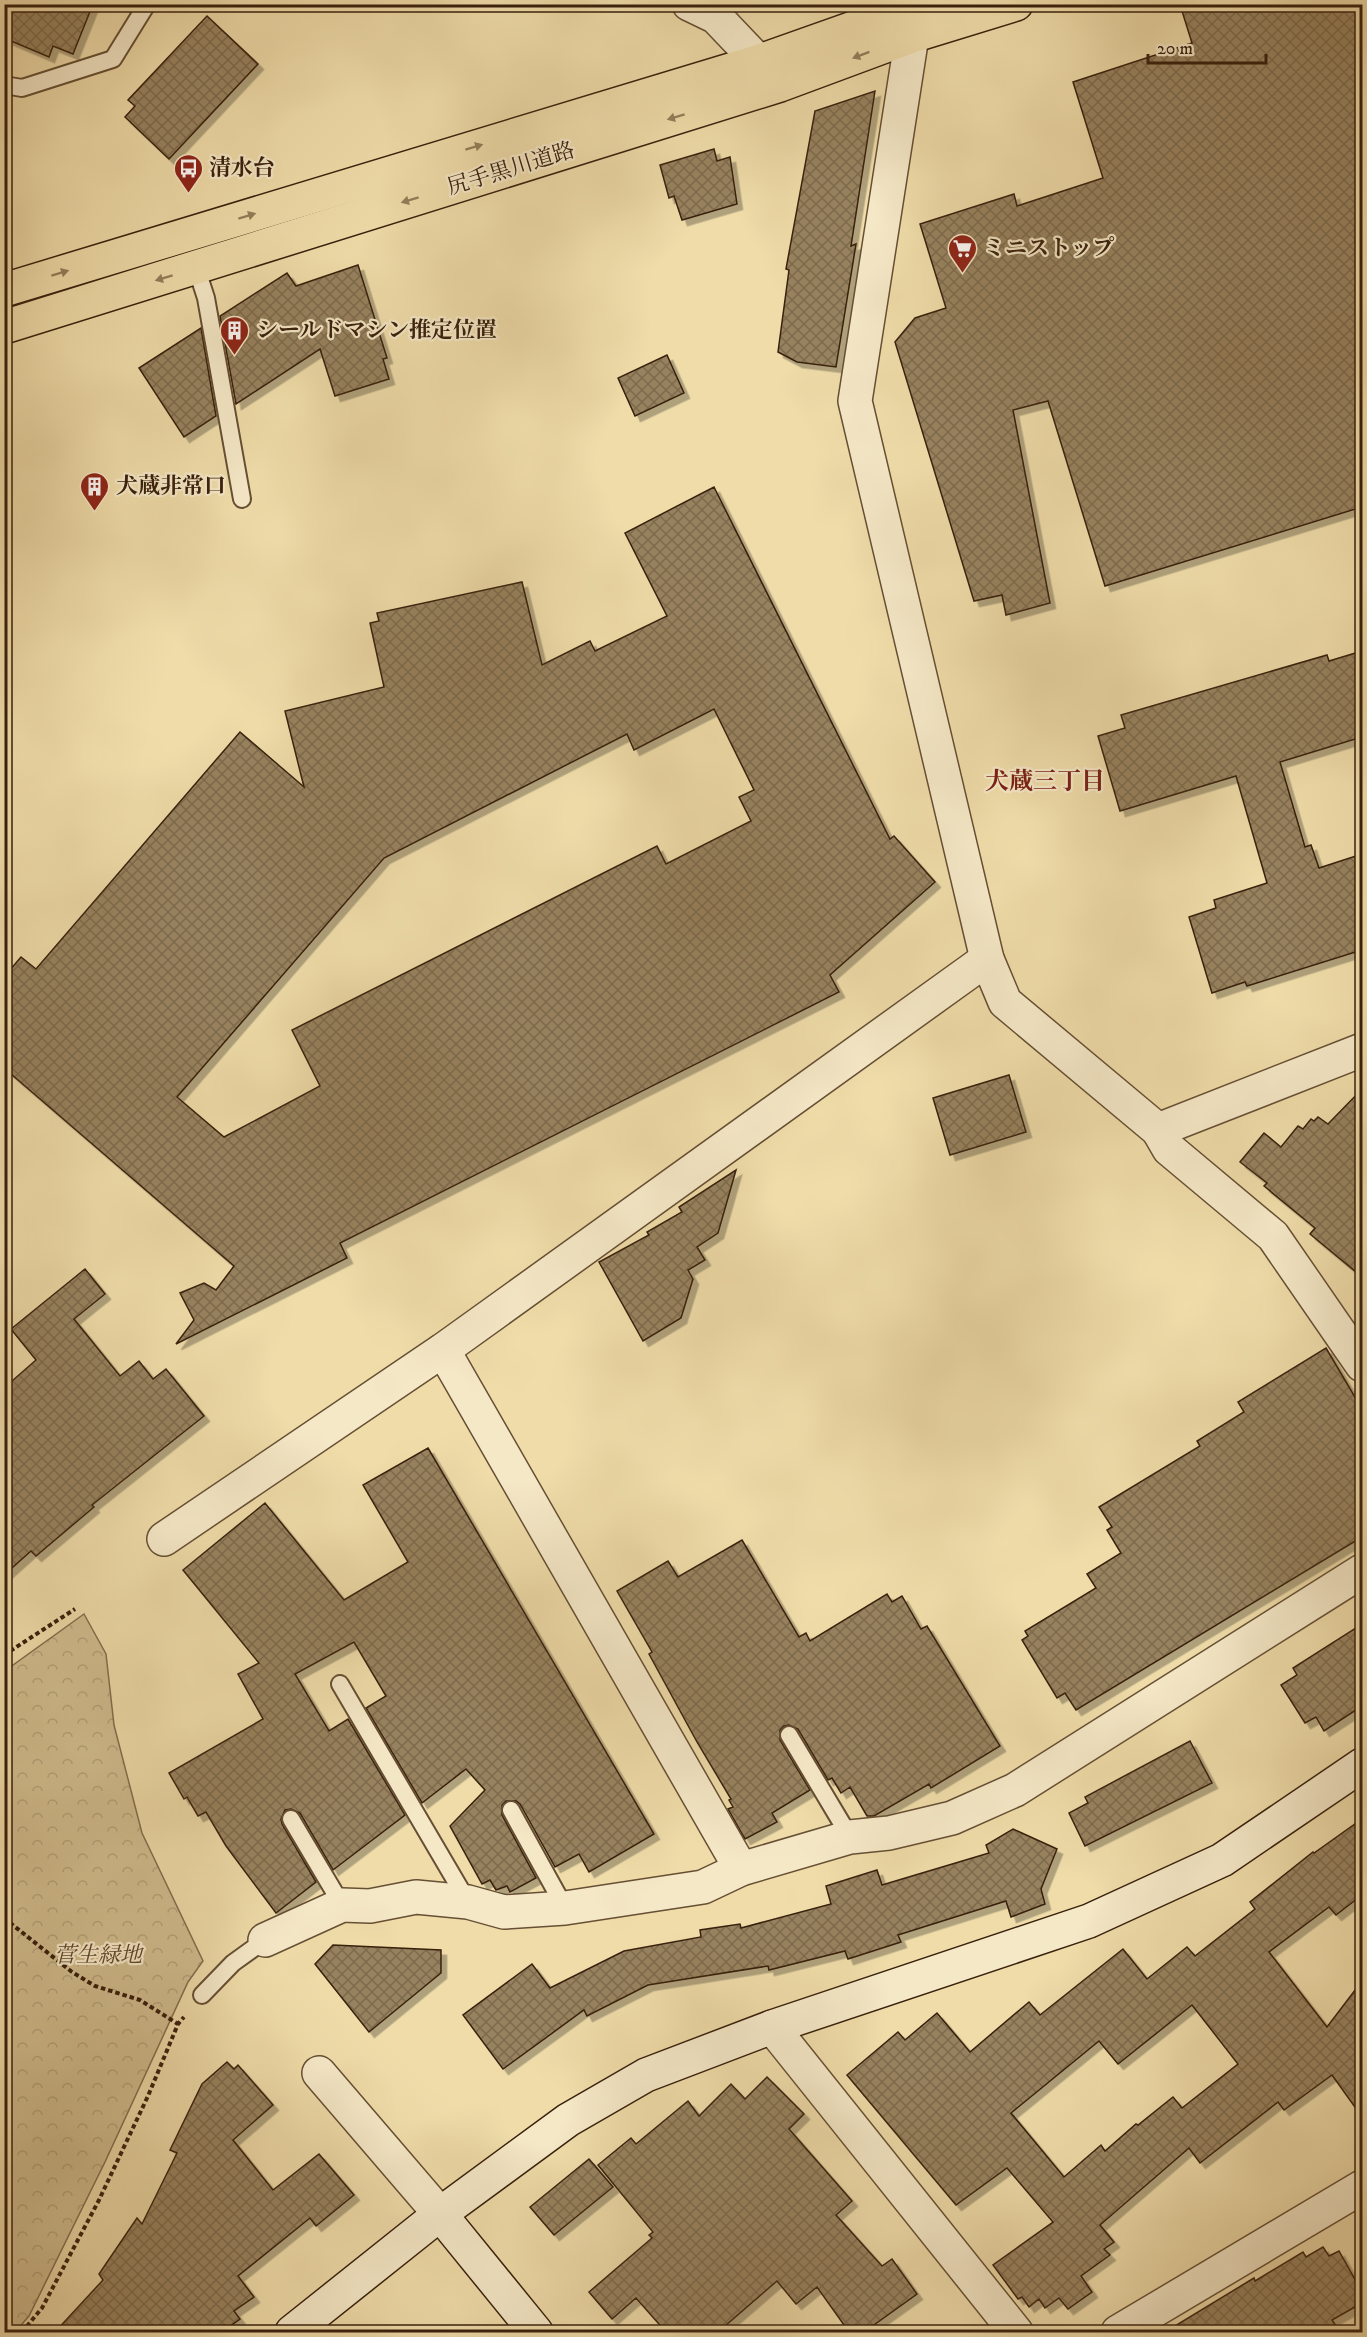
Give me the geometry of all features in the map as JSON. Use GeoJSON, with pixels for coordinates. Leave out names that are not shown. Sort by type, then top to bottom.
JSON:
{"type":"FeatureCollection","features":[{"type":"Feature","properties":{"kind":"main road","name":"尻手黒川道路"},"geometry":{"type":"LineString","coordinates":[[4,327],[196,267],[770,73],[913,16],[1016,4]]}},
{"type":"Feature","properties":{"kind":"main road","name":"尻手黒川道路"},"geometry":{"type":"LineString","coordinates":[[4,290],[770,73]]}},
{"type":"Feature","properties":{"kind":"street"},"geometry":{"type":"LineString","coordinates":[[689,4],[716,17],[770,73]]}},
{"type":"Feature","properties":{"kind":"street"},"geometry":{"type":"LineString","coordinates":[[913,16],[855,401],[987,959],[1005,1002],[1158,1130],[1169,1149],[1273,1236],[1362,1365]]}},
{"type":"Feature","properties":{"kind":"street"},"geometry":{"type":"LineString","coordinates":[[164,1539],[443,1350],[987,959]]}},
{"type":"Feature","properties":{"kind":"street"},"geometry":{"type":"LineString","coordinates":[[1158,1130],[1362,1050]]}},
{"type":"Feature","properties":{"kind":"street"},"geometry":{"type":"LineString","coordinates":[[443,1350],[741,1869]]}},
{"type":"Feature","properties":{"kind":"street"},"geometry":{"type":"LineString","coordinates":[[266,1940],[342,1905],[370,1906],[416,1897],[468,1902],[504,1912],[565,1908],[703,1887],[741,1869],[850,1837],[890,1833],[952,1818],[1015,1790],[1362,1571]]}},
{"type":"Feature","properties":{"kind":"street"},"geometry":{"type":"LineString","coordinates":[[292,2332],[440,2214],[568,2120],[646,2075],[772,2027],[1089,1921],[1222,1860],[1362,1765]]}},
{"type":"Feature","properties":{"kind":"street"},"geometry":{"type":"LineString","coordinates":[[772,2027],[1016,2332]]}},
{"type":"Feature","properties":{"kind":"street"},"geometry":{"type":"LineString","coordinates":[[319,2073],[440,2214],[536,2332]]}},
{"type":"Feature","properties":{"kind":"street"},"geometry":{"type":"LineString","coordinates":[[1118,2332],[1362,2187]]}},
{"type":"Feature","properties":{"kind":"lane"},"geometry":{"type":"LineString","coordinates":[[4,85],[22,88],[113,59],[147,4]]}},
{"type":"Feature","properties":{"kind":"lane"},"geometry":{"type":"LineString","coordinates":[[196,267],[206,298],[242,499]]}},
{"type":"Feature","properties":{"kind":"lane"},"geometry":{"type":"LineString","coordinates":[[340,1684],[468,1902]]}},
{"type":"Feature","properties":{"kind":"lane"},"geometry":{"type":"LineString","coordinates":[[789,1735],[850,1837]]}},
{"type":"Feature","properties":{"kind":"lane"},"geometry":{"type":"LineString","coordinates":[[511,1810],[565,1908]]}},
{"type":"Feature","properties":{"kind":"lane"},"geometry":{"type":"LineString","coordinates":[[291,1819],[342,1905]]}},
{"type":"Feature","properties":{"kind":"lane"},"geometry":{"type":"LineString","coordinates":[[202,1995],[233,1963],[266,1940]]}},
{"type":"Feature","properties":{"kind":"path"},"geometry":{"type":"LineString","coordinates":[[4,1655],[75,1609]]}},
{"type":"Feature","properties":{"kind":"path"},"geometry":{"type":"LineString","coordinates":[[4,1918],[72,1972],[95,1986],[140,2000],[178,2024]]}},
{"type":"Feature","properties":{"kind":"path"},"geometry":{"type":"LineString","coordinates":[[22,2332],[42,2308],[99,2200],[148,2096],[178,2024],[202,1995]]}},
{"type":"Feature","properties":{"kind":"green space","name":"菅生緑地"},"geometry":{"type":"Polygon","coordinates":[[[84,1614],[106,1654],[114,1725],[142,1833],[203,1961],[188,1982],[105,2162],[29,2316],[15,2332],[5,2332],[5,1684],[9,1668],[84,1614]]]}},
{"type":"Feature","properties":{"kind":"building"},"geometry":{"type":"Polygon","coordinates":[[[4,4],[93,4],[73,54],[53,46],[49,57],[4,38],[4,4]]]}},
{"type":"Feature","properties":{"kind":"building"},"geometry":{"type":"Polygon","coordinates":[[[1201,4],[1362,4],[1362,507],[1105,586],[1048,401],[1013,410],[1050,603],[1006,615],[1002,595],[974,601],[895,342],[915,318],[946,308],[920,224],[1014,194],[1017,206],[1103,178],[1073,82],[1192,43],[1182,11],[1201,4]]]}},
{"type":"Feature","properties":{"kind":"building"},"geometry":{"type":"Polygon","coordinates":[[[207,16],[258,64],[169,159],[125,117],[135,106],[128,100],[207,16]]]}},
{"type":"Feature","properties":{"kind":"building"},"geometry":{"type":"Polygon","coordinates":[[[875,91],[851,246],[856,244],[836,367],[797,362],[778,352],[789,270],[786,269],[815,111],[875,91]]]}},
{"type":"Feature","properties":{"kind":"building"},"geometry":{"type":"Polygon","coordinates":[[[714,149],[717,161],[730,157],[737,204],[682,220],[674,196],[669,198],[660,165],[714,149]]]}},
{"type":"Feature","properties":{"kind":"building"},"geometry":{"type":"Polygon","coordinates":[[[358,265],[387,358],[383,359],[389,379],[335,396],[320,349],[236,404],[220,316],[287,273],[296,286],[358,265]]]}},
{"type":"Feature","properties":{"kind":"building"},"geometry":{"type":"Polygon","coordinates":[[[201,328],[216,416],[184,437],[139,368],[201,328]]]}},
{"type":"Feature","properties":{"kind":"building"},"geometry":{"type":"Polygon","coordinates":[[[667,355],[684,393],[635,416],[618,378],[667,355]]]}},
{"type":"Feature","properties":{"kind":"building"},"geometry":{"type":"Polygon","coordinates":[[[714,487],[890,839],[894,836],[935,882],[830,975],[839,992],[340,1243],[347,1258],[176,1344],[194,1320],[180,1293],[204,1283],[216,1290],[234,1266],[4,1068],[4,977],[21,957],[36,969],[240,732],[304,787],[285,711],[384,687],[370,623],[379,621],[377,613],[522,582],[542,665],[590,641],[595,651],[667,616],[625,533],[714,487]],[[714,709],[634,750],[627,734],[384,858],[177,1097],[224,1137],[320,1086],[292,1030],[657,846],[666,864],[751,821],[739,797],[754,790],[714,709]]]}},
{"type":"Feature","properties":{"kind":"building"},"geometry":{"type":"Polygon","coordinates":[[[1362,651],[1362,737],[1280,762],[1305,847],[1311,845],[1319,868],[1362,854],[1362,950],[1247,986],[1245,982],[1212,993],[1189,917],[1216,908],[1214,900],[1267,883],[1236,776],[1120,811],[1098,736],[1125,728],[1121,715],[1327,655],[1329,661],[1362,651]]]}},
{"type":"Feature","properties":{"kind":"building"},"geometry":{"type":"Polygon","coordinates":[[[1009,1075],[1026,1132],[950,1155],[933,1098],[1009,1075]]]}},
{"type":"Feature","properties":{"kind":"building"},"geometry":{"type":"Polygon","coordinates":[[[1362,1089],[1362,1277],[1310,1234],[1315,1228],[1264,1186],[1267,1183],[1240,1162],[1264,1133],[1281,1147],[1298,1126],[1303,1129],[1311,1119],[1314,1121],[1318,1117],[1328,1124],[1362,1089]]]}},
{"type":"Feature","properties":{"kind":"building"},"geometry":{"type":"Polygon","coordinates":[[[736,1170],[718,1233],[697,1247],[705,1260],[688,1270],[693,1279],[681,1318],[643,1341],[599,1262],[649,1235],[647,1232],[682,1212],[679,1207],[736,1170]]]}},
{"type":"Feature","properties":{"kind":"building"},"geometry":{"type":"Polygon","coordinates":[[[85,1269],[105,1294],[74,1319],[120,1376],[139,1361],[153,1379],[166,1369],[204,1416],[92,1505],[94,1507],[36,1556],[31,1551],[4,1575],[4,1388],[36,1360],[11,1329],[85,1269]]]}},
{"type":"Feature","properties":{"kind":"building"},"geometry":{"type":"Polygon","coordinates":[[[1326,1348],[1362,1409],[1362,1537],[1076,1710],[1065,1693],[1057,1698],[1022,1640],[1028,1636],[1025,1631],[1096,1588],[1087,1574],[1121,1553],[1107,1530],[1112,1527],[1099,1507],[1200,1446],[1197,1441],[1244,1412],[1238,1402],[1326,1348]]]}},
{"type":"Feature","properties":{"kind":"building"},"geometry":{"type":"Polygon","coordinates":[[[428,1448],[654,1834],[589,1872],[579,1854],[555,1867],[520,1804],[516,1801],[506,1801],[502,1805],[502,1815],[536,1878],[510,1892],[507,1886],[496,1890],[490,1880],[482,1884],[450,1826],[485,1790],[466,1769],[422,1803],[366,1708],[386,1696],[354,1642],[295,1674],[329,1731],[348,1719],[405,1815],[333,1870],[300,1813],[291,1809],[285,1810],[281,1819],[282,1824],[316,1882],[276,1913],[226,1846],[206,1812],[198,1816],[187,1797],[184,1799],[169,1773],[263,1719],[238,1674],[259,1663],[183,1570],[265,1503],[344,1600],[408,1562],[363,1485],[428,1448]]]}},
{"type":"Feature","properties":{"kind":"building"},"geometry":{"type":"Polygon","coordinates":[[[742,1540],[799,1637],[806,1633],[810,1641],[887,1594],[892,1602],[902,1596],[921,1629],[927,1626],[1000,1746],[931,1788],[929,1784],[874,1816],[867,1816],[850,1787],[841,1793],[832,1778],[828,1780],[798,1729],[789,1725],[784,1726],[780,1730],[780,1740],[810,1790],[772,1813],[777,1822],[745,1839],[728,1809],[733,1807],[729,1800],[731,1799],[697,1742],[649,1654],[652,1652],[617,1591],[668,1561],[678,1577],[742,1540]]]}},
{"type":"Feature","properties":{"kind":"building"},"geometry":{"type":"Polygon","coordinates":[[[1362,1624],[1362,1706],[1324,1731],[1316,1717],[1305,1723],[1281,1685],[1297,1675],[1293,1668],[1362,1624]]]}},
{"type":"Feature","properties":{"kind":"building"},"geometry":{"type":"Polygon","coordinates":[[[1190,1741],[1212,1783],[1085,1846],[1069,1813],[1088,1803],[1085,1797],[1190,1741]]]}},
{"type":"Feature","properties":{"kind":"building"},"geometry":{"type":"Polygon","coordinates":[[[1362,1819],[1362,1895],[1336,1915],[1329,1907],[1269,1952],[1327,2027],[1362,1981],[1362,2117],[1332,2075],[1284,2110],[1278,2102],[1200,2163],[1189,2148],[1100,2225],[1114,2242],[1104,2249],[1110,2255],[1081,2276],[1092,2292],[1068,2309],[1059,2298],[1045,2308],[1039,2299],[1029,2307],[1022,2297],[1018,2299],[993,2265],[1053,2222],[1007,2168],[956,2205],[847,2075],[898,2032],[905,2040],[937,2013],[970,2052],[1029,2002],[1040,2015],[1123,1949],[1147,1979],[1187,1947],[1195,1956],[1255,1909],[1250,1902],[1362,1819]],[[1192,2005],[1118,2064],[1099,2041],[1011,2113],[1064,2177],[1101,2145],[1105,2151],[1136,2124],[1138,2125],[1173,2097],[1182,2108],[1238,2064],[1192,2005]]]}},
{"type":"Feature","properties":{"kind":"building"},"geometry":{"type":"Polygon","coordinates":[[[1013,1829],[1057,1849],[1041,1889],[1045,1904],[1011,1917],[1006,1901],[898,1935],[901,1942],[848,1959],[845,1951],[769,1970],[768,1966],[648,1985],[587,2016],[584,2010],[503,2069],[463,2015],[532,1964],[550,1988],[624,1951],[701,1937],[700,1930],[740,1924],[741,1928],[831,1904],[826,1886],[877,1870],[882,1885],[989,1853],[986,1845],[1013,1829]]]}},
{"type":"Feature","properties":{"kind":"building"},"geometry":{"type":"Polygon","coordinates":[[[333,1945],[441,1950],[441,1973],[369,2032],[315,1964],[333,1945]]]}},
{"type":"Feature","properties":{"kind":"building"},"geometry":{"type":"Polygon","coordinates":[[[227,2062],[234,2069],[238,2065],[273,2105],[233,2140],[273,2190],[319,2154],[354,2195],[316,2226],[310,2218],[238,2276],[254,2297],[234,2311],[240,2319],[222,2332],[55,2332],[103,2280],[99,2274],[137,2218],[142,2224],[177,2153],[170,2150],[202,2084],[227,2062]]]}},
{"type":"Feature","properties":{"kind":"building"},"geometry":{"type":"Polygon","coordinates":[[[767,2077],[804,2114],[789,2129],[852,2201],[836,2215],[882,2266],[892,2259],[917,2294],[864,2332],[849,2332],[817,2287],[796,2304],[777,2281],[718,2332],[666,2332],[636,2298],[612,2319],[589,2292],[652,2238],[649,2235],[653,2232],[598,2165],[631,2138],[636,2144],[688,2101],[699,2116],[731,2084],[745,2099],[767,2077]]]}},
{"type":"Feature","properties":{"kind":"building"},"geometry":{"type":"Polygon","coordinates":[[[589,2159],[613,2187],[554,2235],[530,2207],[589,2159]]]}},
{"type":"Feature","properties":{"kind":"building"},"geometry":{"type":"Polygon","coordinates":[[[1323,2247],[1329,2256],[1339,2251],[1362,2292],[1362,2303],[1332,2320],[1340,2332],[1165,2332],[1254,2278],[1255,2281],[1303,2252],[1306,2257],[1323,2247]]]}},
{"type":"Feature","properties":{"kind":"place","name":"清水台"},"geometry":{"type":"Point","coordinates":[188,194]}},
{"type":"Feature","properties":{"kind":"place","name":"ミニストップ"},"geometry":{"type":"Point","coordinates":[962,274]}},
{"type":"Feature","properties":{"kind":"place","name":"シールドマシン推定位置"},"geometry":{"type":"Point","coordinates":[235,356]}},
{"type":"Feature","properties":{"kind":"place","name":"犬蔵非常口"},"geometry":{"type":"Point","coordinates":[95,512]}},
{"type":"Feature","properties":{"kind":"district","name":"犬蔵三丁目"},"geometry":{"type":"Point","coordinates":[1045,782]}}]}
